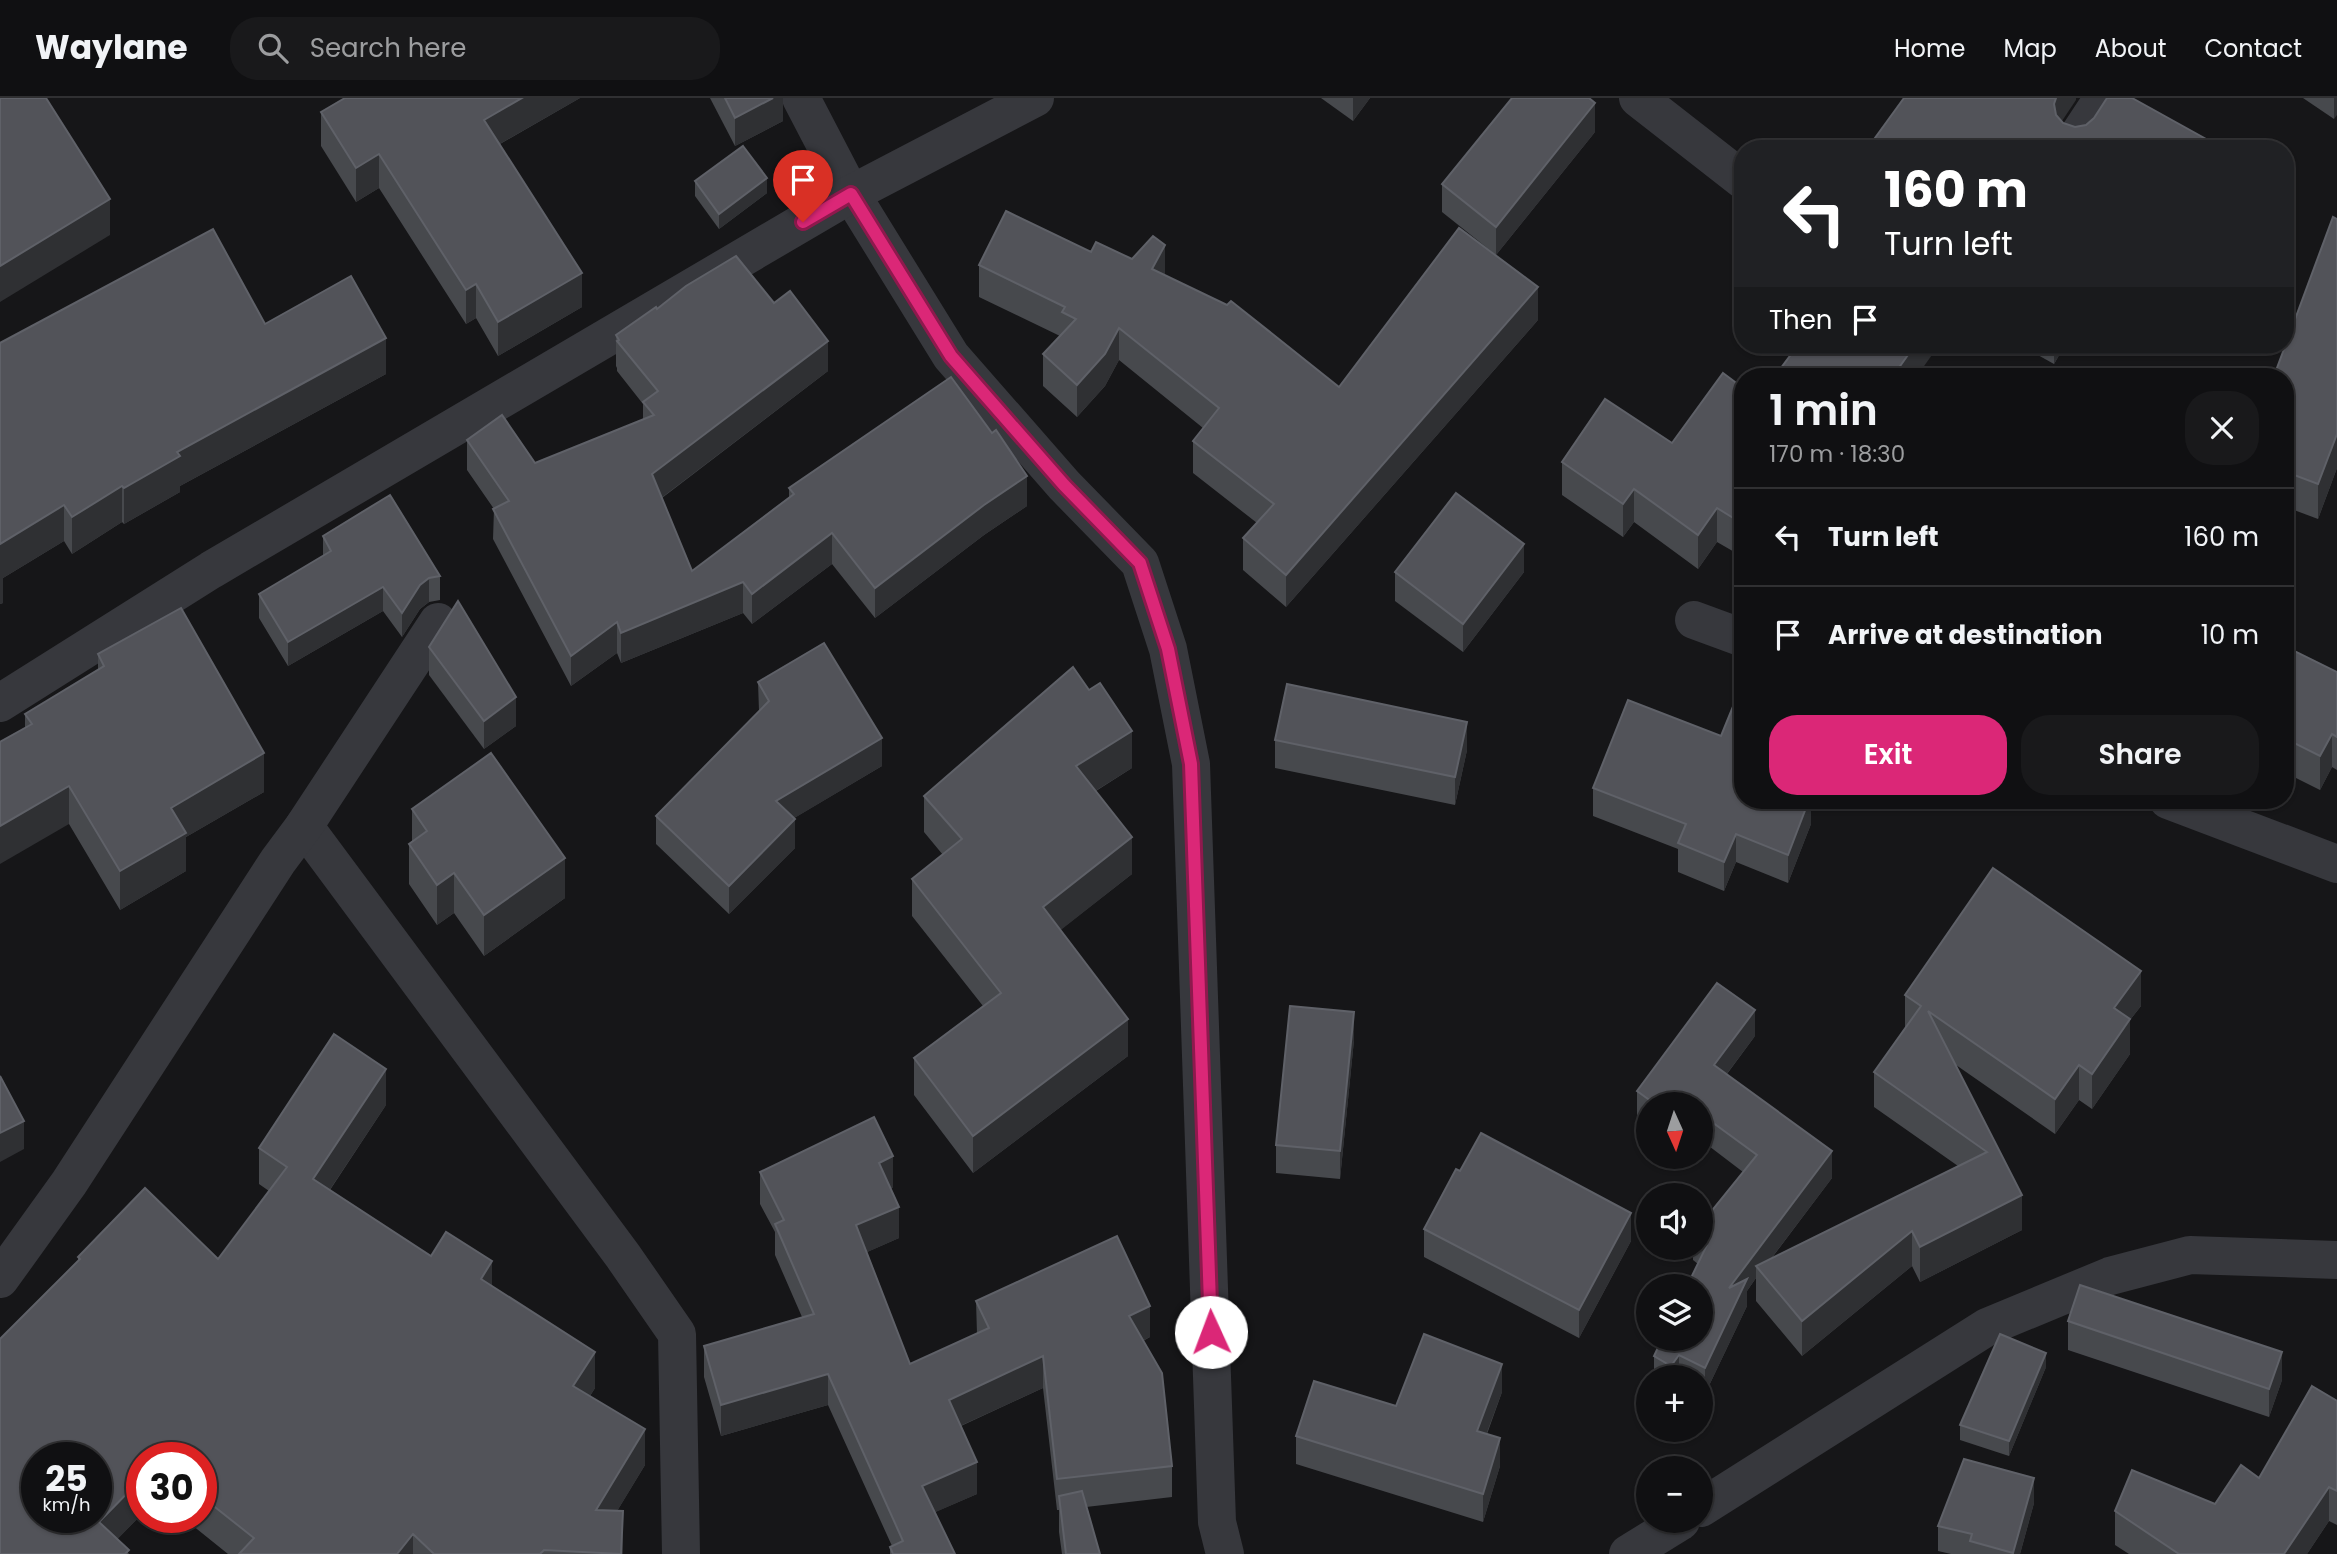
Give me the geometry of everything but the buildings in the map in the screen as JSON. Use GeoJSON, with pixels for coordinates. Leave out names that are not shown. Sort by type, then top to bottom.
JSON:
{"type":"FeatureCollection","features":[{"type":"Feature","properties":{"kind":"street"},"geometry":{"type":"LineString","coordinates":[[800,98],[851,194],[951,356],[1064,485],[1140,563],[1168,649],[1191,764],[1217,1522],[1225,1554]]}},
{"type":"Feature","properties":{"kind":"street"},"geometry":{"type":"LineString","coordinates":[[0,703],[211,570],[851,194],[1035,98]]}},
{"type":"Feature","properties":{"kind":"street"},"geometry":{"type":"LineString","coordinates":[[1639,98],[1734,173]]}},
{"type":"Feature","properties":{"kind":"street"},"geometry":{"type":"LineString","coordinates":[[2076,139],[2103,98]]}},
{"type":"Feature","properties":{"kind":"street"},"geometry":{"type":"LineString","coordinates":[[1694,620],[1734,635]]}},
{"type":"Feature","properties":{"kind":"street"},"geometry":{"type":"LineString","coordinates":[[0,1279],[69,1183],[278,861],[438,622]]}},
{"type":"Feature","properties":{"kind":"street"},"geometry":{"type":"LineString","coordinates":[[2192,809],[2337,864]]}},
{"type":"Feature","properties":{"kind":"street"},"geometry":{"type":"LineString","coordinates":[[304,825],[623,1256],[677,1334],[681,1554]]}},
{"type":"Feature","properties":{"kind":"street"},"geometry":{"type":"LineString","coordinates":[[1713,1500],[1987,1327],[2110,1276],[2190,1255],[2337,1260]]}},
{"type":"Feature","properties":{"kind":"street"},"geometry":{"type":"LineString","coordinates":[[1628,1554],[1662,1533]]}},
{"type":"Feature","properties":{"kind":"route"},"geometry":{"type":"LineString","coordinates":[[803,222],[851,194],[951,356],[1064,485],[1140,563],[1168,649],[1191,764],[1211,1332]]}}]}
